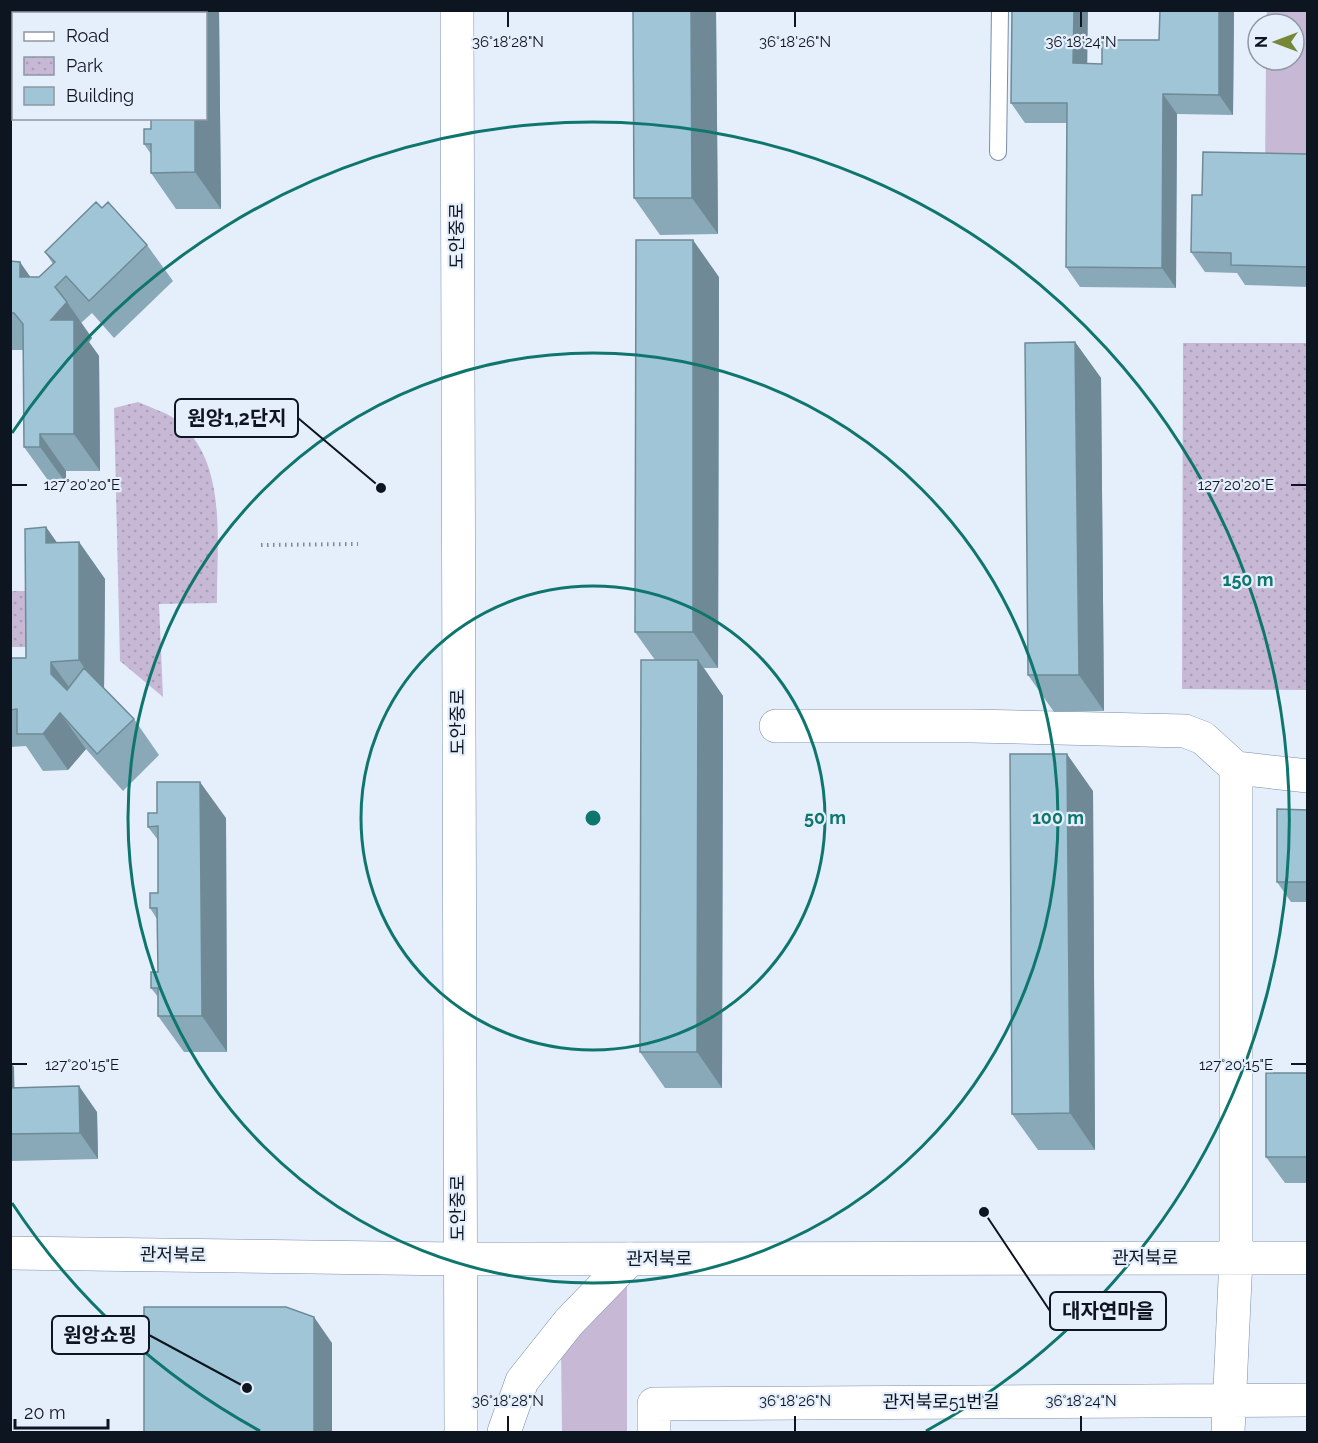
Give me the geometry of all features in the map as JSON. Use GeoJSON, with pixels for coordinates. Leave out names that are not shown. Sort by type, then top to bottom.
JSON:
{"type":"FeatureCollection","features":[{"type":"Feature","properties":{"kind":"street","name":"도안중로"},"geometry":{"type":"LineString","coordinates":[[457,10],[458,1259],[461,1432]]}},
{"type":"Feature","properties":{"kind":"street"},"geometry":{"type":"LineString","coordinates":[[776,726],[972,726],[1185,731],[1203,738],[1236,768],[1308,776]]}},
{"type":"Feature","properties":{"kind":"street"},"geometry":{"type":"LineString","coordinates":[[1228,1432],[1236,1258],[1236,768]]}},
{"type":"Feature","properties":{"kind":"street","name":"관저북로"},"geometry":{"type":"LineString","coordinates":[[10,1253],[458,1259],[1308,1258]]}},
{"type":"Feature","properties":{"kind":"street"},"geometry":{"type":"LineString","coordinates":[[504,1432],[522,1382],[569,1322],[630,1259]]}},
{"type":"Feature","properties":{"kind":"street","name":"관저북로51번길"},"geometry":{"type":"LineString","coordinates":[[654,1418],[1228,1400],[1308,1400]]}},
{"type":"Feature","properties":{"kind":"lane"},"geometry":{"type":"LineString","coordinates":[[998,152],[1000,10]]}},
{"type":"Feature","properties":{"kind":"path"},"geometry":{"type":"LineString","coordinates":[[261,544],[358,544]]}},
{"type":"Feature","properties":{"kind":"green space"},"geometry":{"type":"Polygon","coordinates":[[[1307,11],[1307,174],[1265,173],[1266,72],[1306,72],[1306,12],[1267,12],[1307,11]]]}},
{"type":"Feature","properties":{"kind":"green space"},"geometry":{"type":"Polygon","coordinates":[[[1183,343],[1307,343],[1307,690],[1182,689],[1183,343]]]}},
{"type":"Feature","properties":{"kind":"green space"},"geometry":{"type":"Polygon","coordinates":[[[138,402],[172,417],[191,434],[203,454],[216,502],[217,603],[159,604],[163,697],[120,661],[114,408],[138,402]]]}},
{"type":"Feature","properties":{"kind":"green space"},"geometry":{"type":"Polygon","coordinates":[[[11,591],[43,591],[40,647],[11,647],[11,591]]]}},
{"type":"Feature","properties":{"kind":"green space"},"geometry":{"type":"Polygon","coordinates":[[[627,1285],[627,1432],[562,1432],[561,1350],[627,1285]]]}},
{"type":"Feature","properties":{"kind":"building"},"geometry":{"type":"Polygon","coordinates":[[[151,10],[194,10],[194,12],[151,12],[151,10]]]}},
{"type":"Feature","properties":{"kind":"building"},"geometry":{"type":"Polygon","coordinates":[[[633,10],[691,10],[692,198],[634,198],[633,10]]]}},
{"type":"Feature","properties":{"kind":"building"},"geometry":{"type":"Polygon","coordinates":[[[1012,10],[1074,10],[1073,63],[1102,64],[1102,40],[1159,40],[1160,10],[1219,10],[1219,95],[1163,94],[1162,268],[1066,267],[1067,103],[1011,103],[1012,10]]]}},
{"type":"Feature","properties":{"kind":"building"},"geometry":{"type":"Polygon","coordinates":[[[151,120],[195,120],[195,172],[151,173],[151,144],[144,144],[144,129],[151,129],[151,120]]]}},
{"type":"Feature","properties":{"kind":"building"},"geometry":{"type":"Polygon","coordinates":[[[1203,152],[1308,154],[1308,267],[1231,265],[1231,253],[1191,252],[1192,195],[1202,195],[1203,152]]]}},
{"type":"Feature","properties":{"kind":"building"},"geometry":{"type":"Polygon","coordinates":[[[96,202],[102,208],[108,202],[147,245],[89,301],[66,276],[55,287],[67,302],[51,320],[74,320],[74,434],[40,434],[40,447],[24,447],[23,324],[14,313],[10,313],[10,261],[20,262],[20,277],[39,277],[55,262],[45,252],[96,202]]]}},
{"type":"Feature","properties":{"kind":"building"},"geometry":{"type":"Polygon","coordinates":[[[636,240],[693,240],[693,632],[635,632],[636,240]]]}},
{"type":"Feature","properties":{"kind":"building"},"geometry":{"type":"Polygon","coordinates":[[[1075,342],[1079,675],[1028,675],[1025,343],[1075,342]]]}},
{"type":"Feature","properties":{"kind":"building"},"geometry":{"type":"Polygon","coordinates":[[[46,527],[46,543],[79,542],[79,660],[51,662],[51,674],[67,690],[84,668],[134,719],[97,754],[60,713],[43,734],[17,734],[17,709],[10,710],[10,658],[26,658],[25,529],[46,527]]]}},
{"type":"Feature","properties":{"kind":"building"},"geometry":{"type":"Polygon","coordinates":[[[641,660],[698,660],[697,1052],[640,1052],[641,660]]]}},
{"type":"Feature","properties":{"kind":"building"},"geometry":{"type":"Polygon","coordinates":[[[1010,754],[1067,754],[1070,1113],[1012,1114],[1010,754]]]}},
{"type":"Feature","properties":{"kind":"building"},"geometry":{"type":"Polygon","coordinates":[[[157,782],[200,782],[202,1016],[158,1016],[158,988],[151,988],[151,972],[158,972],[157,908],[150,908],[150,893],[158,893],[158,826],[148,827],[148,813],[157,813],[157,782]]]}},
{"type":"Feature","properties":{"kind":"building"},"geometry":{"type":"Polygon","coordinates":[[[1277,809],[1308,810],[1308,882],[1277,882],[1277,809]]]}},
{"type":"Feature","properties":{"kind":"building"},"geometry":{"type":"Polygon","coordinates":[[[1266,1073],[1308,1073],[1308,1157],[1266,1157],[1266,1073]]]}},
{"type":"Feature","properties":{"kind":"building"},"geometry":{"type":"Polygon","coordinates":[[[79,1086],[80,1133],[10,1134],[10,1088],[79,1086]]]}},
{"type":"Feature","properties":{"kind":"building"},"geometry":{"type":"Polygon","coordinates":[[[144,1307],[286,1307],[314,1317],[314,1432],[144,1432],[144,1307]]]}},
{"type":"Feature","properties":{"kind":"place","name":"원앙1,2단지"},"geometry":{"type":"Point","coordinates":[381,488]}},
{"type":"Feature","properties":{"kind":"place","name":"대자연마을"},"geometry":{"type":"Point","coordinates":[984,1212]}},
{"type":"Feature","properties":{"kind":"place","name":"원앙쇼핑"},"geometry":{"type":"Point","coordinates":[247,1388]}}]}
